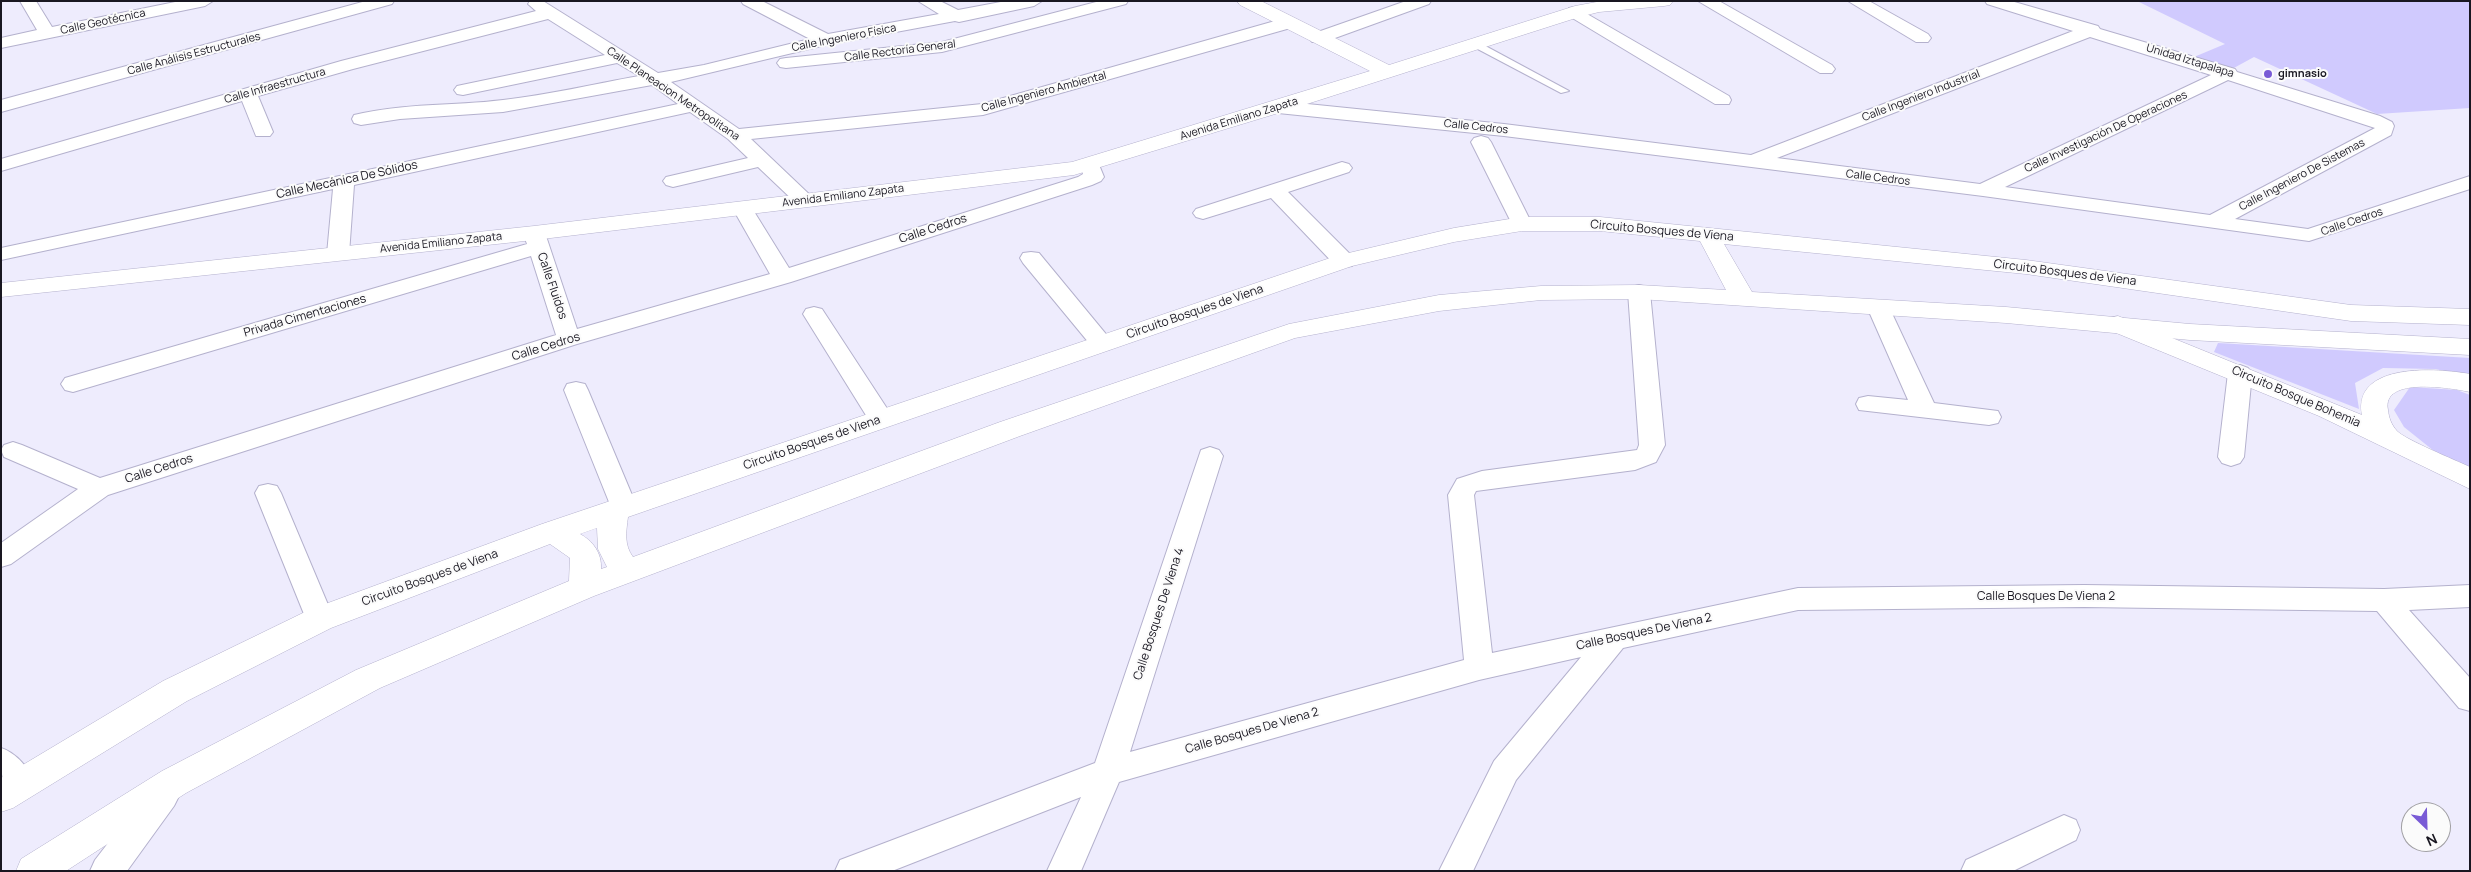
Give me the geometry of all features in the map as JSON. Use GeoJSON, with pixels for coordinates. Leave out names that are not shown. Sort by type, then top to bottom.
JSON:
{"type":"FeatureCollection","features":[{"type":"Feature","properties":{"kind":"main road"},"geometry":{"type":"LineString","coordinates":[[1246,1],[1387,72]]}},
{"type":"Feature","properties":{"kind":"main road","name":"Avenida Emiliano Zapata"},"geometry":{"type":"LineString","coordinates":[[1,290],[338,254],[536,240],[804,200],[1074,168],[1278,107],[1586,7],[1664,1]]}},
{"type":"Feature","properties":{"kind":"main road","name":"Circuito Bosques de Viena"},"geometry":{"type":"LineString","coordinates":[[7,781],[175,691],[320,619],[552,532],[1344,261],[1454,235],[1522,224],[1600,224],[2026,267],[2351,313],[2470,317]]}},
{"type":"Feature","properties":{"kind":"main road"},"geometry":{"type":"LineString","coordinates":[[1708,235],[1743,298]]}},
{"type":"Feature","properties":{"kind":"main road"},"geometry":{"type":"LineString","coordinates":[[34,871],[174,782],[368,679],[583,588],[1010,429],[1290,332],[1339,321],[1439,304],[1541,293],[1639,292],[2118,324],[2190,332],[2470,347]]}},
{"type":"Feature","properties":{"kind":"main road","name":"Circuito Bosque Bohemia"},"geometry":{"type":"LineString","coordinates":[[2118,324],[2240,373],[2387,436],[2470,479]]}},
{"type":"Feature","properties":{"kind":"main road"},"geometry":{"type":"LineString","coordinates":[[2387,436],[2376,420],[2373,402],[2382,388],[2400,380],[2426,377],[2470,383]]}},
{"type":"Feature","properties":{"kind":"main road"},"geometry":{"type":"LineString","coordinates":[[620,509],[610,546],[614,556],[627,571]]}},
{"type":"Feature","properties":{"kind":"main road"},"geometry":{"type":"LineString","coordinates":[[552,532],[578,546],[585,554],[587,564],[583,588]]}},
{"type":"Feature","properties":{"kind":"street"},"geometry":{"type":"LineString","coordinates":[[28,1],[47,33]]}},
{"type":"Feature","properties":{"kind":"street","name":"Calle Análisis Estructurales"},"geometry":{"type":"LineString","coordinates":[[1,106],[386,1]]}},
{"type":"Feature","properties":{"kind":"street","name":"Calle Planeacion Metropolitana"},"geometry":{"type":"LineString","coordinates":[[532,1],[655,79],[734,135],[804,200]]}},
{"type":"Feature","properties":{"kind":"street"},"geometry":{"type":"LineString","coordinates":[[749,1],[826,40]]}},
{"type":"Feature","properties":{"kind":"street"},"geometry":{"type":"LineString","coordinates":[[926,1],[959,16]]}},
{"type":"Feature","properties":{"kind":"street","name":"Calle Ingeniero Física"},"geometry":{"type":"LineString","coordinates":[[361,119],[400,113],[503,106],[704,70],[826,40],[1034,1]]}},
{"type":"Feature","properties":{"kind":"street"},"geometry":{"type":"LineString","coordinates":[[1054,1],[1071,15]]}},
{"type":"Feature","properties":{"kind":"street","name":"Calle Rectoría General"},"geometry":{"type":"LineString","coordinates":[[704,70],[942,48],[1120,1]]}},
{"type":"Feature","properties":{"kind":"street"},"geometry":{"type":"LineString","coordinates":[[1318,38],[1422,1]]}},
{"type":"Feature","properties":{"kind":"street"},"geometry":{"type":"LineString","coordinates":[[1706,1],[1826,70]]}},
{"type":"Feature","properties":{"kind":"street"},"geometry":{"type":"LineString","coordinates":[[1856,1],[1922,38]]}},
{"type":"Feature","properties":{"kind":"street","name":"Unidad Iztapalapa"},"geometry":{"type":"LineString","coordinates":[[1993,1],[2229,73],[2373,120],[2385,126]]}},
{"type":"Feature","properties":{"kind":"street","name":"Calle Geotécnica"},"geometry":{"type":"LineString","coordinates":[[1,43],[198,2]]}},
{"type":"Feature","properties":{"kind":"street"},"geometry":{"type":"LineString","coordinates":[[1586,7],[1722,100]]}},
{"type":"Feature","properties":{"kind":"street","name":"Calle Infraestructura"},"geometry":{"type":"LineString","coordinates":[[1,165],[347,65],[550,13]]}},
{"type":"Feature","properties":{"kind":"street","name":"Calle Ingeniero Ambiental"},"geometry":{"type":"LineString","coordinates":[[734,135],[983,109],[1288,23]]}},
{"type":"Feature","properties":{"kind":"street","name":"Calle Ingeniero Industrial"},"geometry":{"type":"LineString","coordinates":[[1750,162],[2092,30]]}},
{"type":"Feature","properties":{"kind":"street"},"geometry":{"type":"LineString","coordinates":[[463,90],[620,57]]}},
{"type":"Feature","properties":{"kind":"street","name":"Calle Investigación De Operaciones"},"geometry":{"type":"LineString","coordinates":[[1983,190],[2229,73]]}},
{"type":"Feature","properties":{"kind":"street"},"geometry":{"type":"LineString","coordinates":[[248,94],[263,132]]}},
{"type":"Feature","properties":{"kind":"street","name":"Calle Mecánica De Sólidos"},"geometry":{"type":"LineString","coordinates":[[1,254],[693,106]]}},
{"type":"Feature","properties":{"kind":"street","name":"Calle Cedros"},"geometry":{"type":"LineString","coordinates":[[1278,107],[1504,130],[1983,190],[2309,235],[2470,182]]}},
{"type":"Feature","properties":{"kind":"street","name":"Calle Ingeniero De Sistemas"},"geometry":{"type":"LineString","coordinates":[[2215,221],[2384,131],[2385,126]]}},
{"type":"Feature","properties":{"kind":"street"},"geometry":{"type":"LineString","coordinates":[[1481,142],[1522,224]]}},
{"type":"Feature","properties":{"kind":"street"},"geometry":{"type":"LineString","coordinates":[[673,181],[763,160]]}},
{"type":"Feature","properties":{"kind":"street","name":"Calle Cedros"},"geometry":{"type":"LineString","coordinates":[[1,557],[99,488],[570,340],[783,277],[1085,181],[1094,177],[1090,164]]}},
{"type":"Feature","properties":{"kind":"street"},"geometry":{"type":"LineString","coordinates":[[1203,213],[1342,168]]}},
{"type":"Feature","properties":{"kind":"street"},"geometry":{"type":"LineString","coordinates":[[338,254],[344,181]]}},
{"type":"Feature","properties":{"kind":"street"},"geometry":{"type":"LineString","coordinates":[[1275,190],[1344,261]]}},
{"type":"Feature","properties":{"kind":"street"},"geometry":{"type":"LineString","coordinates":[[743,209],[783,277]]}},
{"type":"Feature","properties":{"kind":"street","name":"Calle Fluidos"},"geometry":{"type":"LineString","coordinates":[[536,240],[570,340]]}},
{"type":"Feature","properties":{"kind":"street","name":"Privada Cimentaciones"},"geometry":{"type":"LineString","coordinates":[[73,384],[536,240]]}},
{"type":"Feature","properties":{"kind":"street"},"geometry":{"type":"LineString","coordinates":[[1031,258],[1102,344]]}},
{"type":"Feature","properties":{"kind":"street"},"geometry":{"type":"LineString","coordinates":[[1479,668],[1461,495],[1466,485],[1482,480],[1635,462],[1648,456],[1652,445],[1639,292]]}},
{"type":"Feature","properties":{"kind":"street"},"geometry":{"type":"LineString","coordinates":[[1878,307],[1925,410]]}},
{"type":"Feature","properties":{"kind":"street"},"geometry":{"type":"LineString","coordinates":[[814,314],[881,419]]}},
{"type":"Feature","properties":{"kind":"street"},"geometry":{"type":"LineString","coordinates":[[2231,456],[2240,373]]}},
{"type":"Feature","properties":{"kind":"street"},"geometry":{"type":"LineString","coordinates":[[576,390],[620,509]]}},
{"type":"Feature","properties":{"kind":"street"},"geometry":{"type":"LineString","coordinates":[[1868,404],[1988,417]]}},
{"type":"Feature","properties":{"kind":"street"},"geometry":{"type":"LineString","coordinates":[[13,451],[99,488]]}},
{"type":"Feature","properties":{"kind":"street","name":"Calle Bosques De Viena 4"},"geometry":{"type":"LineString","coordinates":[[1064,871],[1108,772],[1210,456]]}},
{"type":"Feature","properties":{"kind":"street"},"geometry":{"type":"LineString","coordinates":[[268,492],[320,619]]}},
{"type":"Feature","properties":{"kind":"street","name":"Calle Bosques De Viena 2"},"geometry":{"type":"LineString","coordinates":[[852,871],[1108,772],[1479,668],[1798,599],[2084,596],[2384,600],[2470,596]]}},
{"type":"Feature","properties":{"kind":"street"},"geometry":{"type":"LineString","coordinates":[[2384,600],[2470,699]]}},
{"type":"Feature","properties":{"kind":"street"},"geometry":{"type":"LineString","coordinates":[[1456,871],[1505,771],[1614,639]]}},
{"type":"Feature","properties":{"kind":"street"},"geometry":{"type":"LineString","coordinates":[[107,871],[138,827],[174,782]]}},
{"type":"Feature","properties":{"kind":"street"},"geometry":{"type":"LineString","coordinates":[[1978,871],[2064,830]]}},
{"type":"Feature","properties":{"kind":"lane"},"geometry":{"type":"LineString","coordinates":[[1475,44],[1564,91]]}},
{"type":"Feature","properties":{"kind":"shaded area"},"geometry":{"type":"Polygon","coordinates":[[[2137,1],[2470,1],[2470,108],[2377,114],[2254,57],[2232,69],[2194,57],[2225,44],[2137,1]]]}},
{"type":"Feature","properties":{"kind":"shaded area"},"geometry":{"type":"Polygon","coordinates":[[[2218,343],[2470,358],[2470,378],[2436,369],[2383,368],[2355,383],[2359,409],[2214,352],[2218,343]]]}},
{"type":"Feature","properties":{"kind":"shaded area"},"geometry":{"type":"Polygon","coordinates":[[[2410,387],[2457,390],[2470,395],[2470,471],[2444,459],[2404,427],[2394,410],[2410,387]]]}},
{"type":"Feature","properties":{"kind":"place","name":"gimnasio"},"geometry":{"type":"Point","coordinates":[2268,74]}}]}
